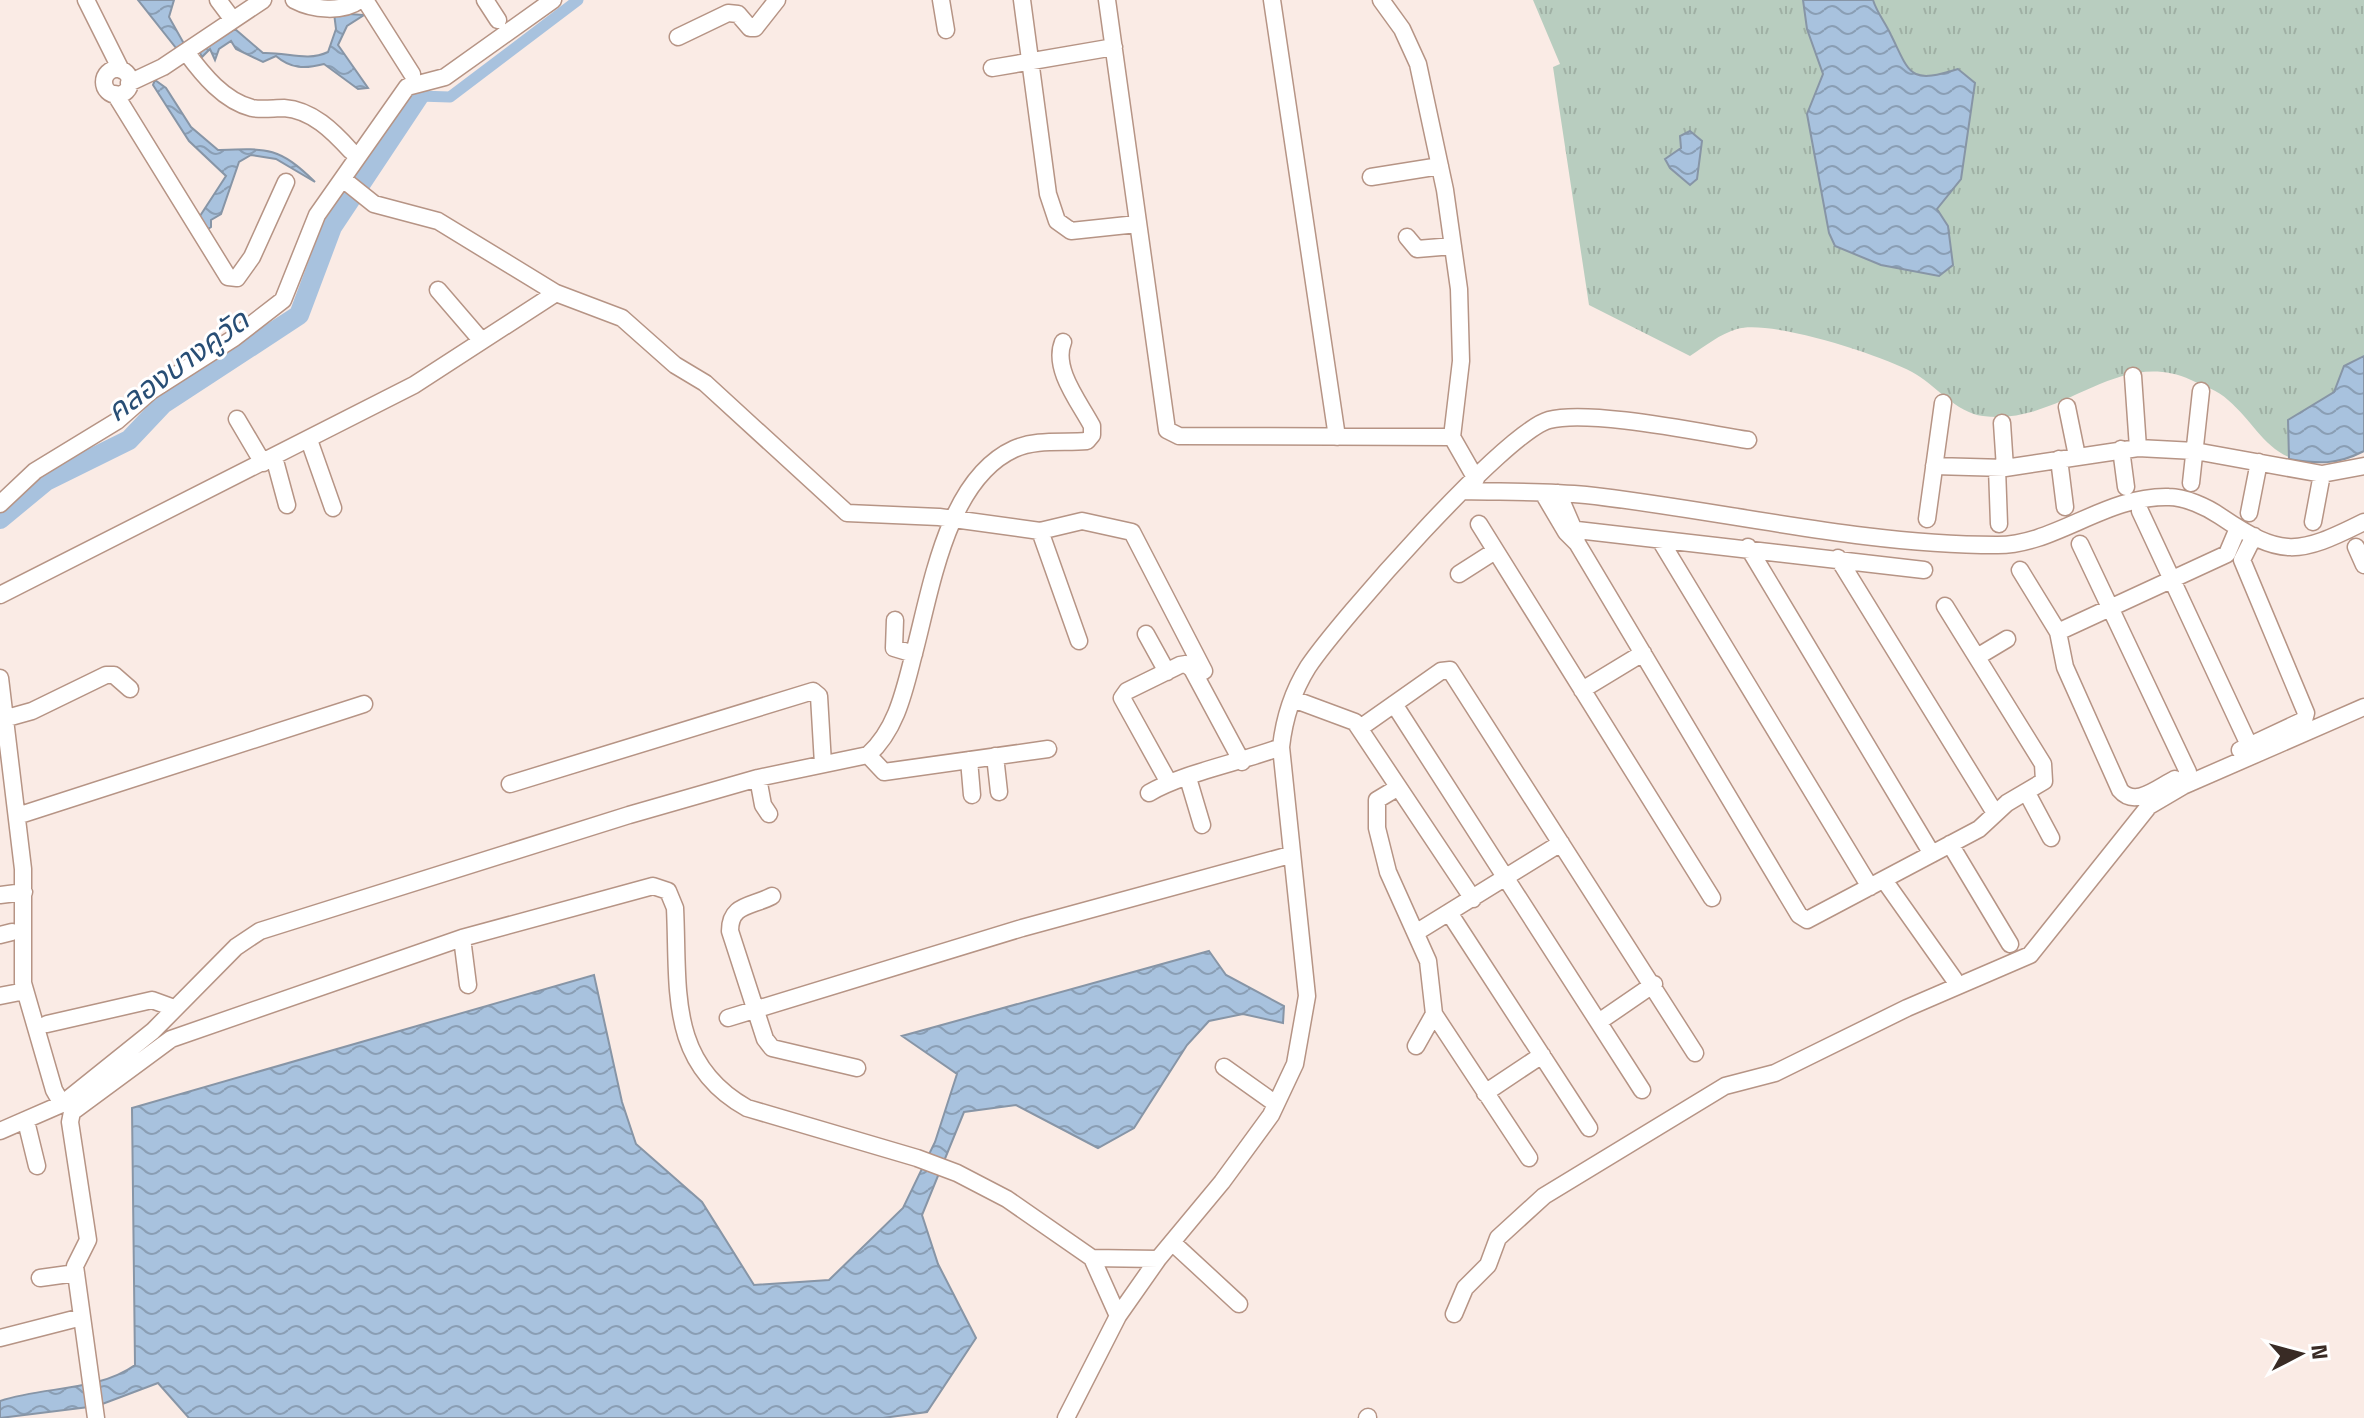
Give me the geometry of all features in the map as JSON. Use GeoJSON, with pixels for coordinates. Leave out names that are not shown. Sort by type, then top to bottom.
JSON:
{"type":"FeatureCollection","features":[{"type":"Feature","properties":{"kind":"street"},"geometry":{"type":"LineString","coordinates":[[86,0],[125,76],[123,93],[115,94]]}},
{"type":"Feature","properties":{"kind":"street"},"geometry":{"type":"LineString","coordinates":[[218,0],[233,20]]}},
{"type":"Feature","properties":{"kind":"street"},"geometry":{"type":"LineString","coordinates":[[263,0],[233,20],[191,58],[125,76],[113,70],[104,79],[107,90],[115,94],[228,277],[237,278],[252,257],[286,182]]}},
{"type":"Feature","properties":{"kind":"street"},"geometry":{"type":"LineString","coordinates":[[294,0],[315,8],[338,9],[362,0],[412,74]]}},
{"type":"Feature","properties":{"kind":"street"},"geometry":{"type":"LineString","coordinates":[[485,0],[498,20]]}},
{"type":"Feature","properties":{"kind":"street"},"geometry":{"type":"LineString","coordinates":[[0,504],[35,471],[117,421],[151,391],[268,314],[292,285],[317,215],[347,182],[407,87],[445,77],[553,0]]}},
{"type":"Feature","properties":{"kind":"street"},"geometry":{"type":"LineString","coordinates":[[678,37],[728,13],[738,14],[750,28],[755,28],[777,0]]}},
{"type":"Feature","properties":{"kind":"street"},"geometry":{"type":"LineString","coordinates":[[941,0],[946,30]]}},
{"type":"Feature","properties":{"kind":"street"},"geometry":{"type":"LineString","coordinates":[[1022,0],[1048,194],[1057,221],[1071,231],[1137,224]]}},
{"type":"Feature","properties":{"kind":"street"},"geometry":{"type":"LineString","coordinates":[[1107,0],[1167,430],[1179,436],[1452,437]]}},
{"type":"Feature","properties":{"kind":"street"},"geometry":{"type":"LineString","coordinates":[[1272,0],[1337,437]]}},
{"type":"Feature","properties":{"kind":"street"},"geometry":{"type":"LineString","coordinates":[[1381,0],[1402,29],[1418,64],[1440,166],[1453,246],[1461,361],[1452,437],[1470,485]]}},
{"type":"Feature","properties":{"kind":"street"},"geometry":{"type":"LineString","coordinates":[[992,68],[1114,47]]}},
{"type":"Feature","properties":{"kind":"street"},"geometry":{"type":"LineString","coordinates":[[191,58],[236,101],[254,109],[286,108],[305,113],[337,135],[351,151]]}},
{"type":"Feature","properties":{"kind":"street"},"geometry":{"type":"LineString","coordinates":[[1371,177],[1440,166]]}},
{"type":"Feature","properties":{"kind":"street"},"geometry":{"type":"LineString","coordinates":[[347,182],[374,204],[438,221],[556,293],[622,318],[642,332],[659,352],[705,383],[847,513],[954,516],[1040,531],[1082,521],[1132,532],[1204,671]]}},
{"type":"Feature","properties":{"kind":"street"},"geometry":{"type":"LineString","coordinates":[[1407,237],[1417,249],[1453,246]]}},
{"type":"Feature","properties":{"kind":"street"},"geometry":{"type":"LineString","coordinates":[[438,290],[481,340]]}},
{"type":"Feature","properties":{"kind":"street"},"geometry":{"type":"LineString","coordinates":[[0,595],[414,385],[556,293]]}},
{"type":"Feature","properties":{"kind":"street"},"geometry":{"type":"LineString","coordinates":[[0,1131],[62,1104],[153,1031],[236,947],[260,931],[758,778],[868,755],[882,743],[903,698],[954,516],[978,474],[1016,448],[1040,442],[1087,441],[1092,435],[1092,426],[1063,369],[1060,350],[1063,342]]}},
{"type":"Feature","properties":{"kind":"street"},"geometry":{"type":"LineString","coordinates":[[2126,487],[2133,376]]}},
{"type":"Feature","properties":{"kind":"street"},"geometry":{"type":"LineString","coordinates":[[2191,483],[2201,391]]}},
{"type":"Feature","properties":{"kind":"street"},"geometry":{"type":"LineString","coordinates":[[1927,519],[1943,403]]}},
{"type":"Feature","properties":{"kind":"street"},"geometry":{"type":"LineString","coordinates":[[2067,407],[2077,456]]}},
{"type":"Feature","properties":{"kind":"street"},"geometry":{"type":"LineString","coordinates":[[237,419],[268,460],[287,505]]}},
{"type":"Feature","properties":{"kind":"street"},"geometry":{"type":"LineString","coordinates":[[1066,1418],[1118,1316],[1158,1259],[1222,1182],[1276,1104],[1295,1064],[1305,1024],[1307,996],[1281,747],[1293,699],[1307,669],[1365,595],[1470,485],[1519,437],[1550,419],[1601,420],[1748,440]]}},
{"type":"Feature","properties":{"kind":"street"},"geometry":{"type":"LineString","coordinates":[[1999,524],[2002,423]]}},
{"type":"Feature","properties":{"kind":"street"},"geometry":{"type":"LineString","coordinates":[[309,440],[333,508]]}},
{"type":"Feature","properties":{"kind":"street"},"geometry":{"type":"LineString","coordinates":[[1934,466],[2001,468],[2130,448],[2195,451],[2322,474],[2364,466]]}},
{"type":"Feature","properties":{"kind":"street"},"geometry":{"type":"LineString","coordinates":[[2059,459],[2065,507]]}},
{"type":"Feature","properties":{"kind":"street"},"geometry":{"type":"LineString","coordinates":[[2249,513],[2259,462]]}},
{"type":"Feature","properties":{"kind":"street"},"geometry":{"type":"LineString","coordinates":[[2313,522],[2322,474]]}},
{"type":"Feature","properties":{"kind":"street"},"geometry":{"type":"LineString","coordinates":[[1470,485],[1977,545],[2020,542],[2146,496],[2175,497],[2212,511],[2275,547],[2292,549],[2331,539],[2364,522]]}},
{"type":"Feature","properties":{"kind":"street"},"geometry":{"type":"LineString","coordinates":[[1551,493],[1573,535],[1803,919],[1815,918],[1985,825],[1995,813],[2044,781],[2043,764],[1945,606]]}},
{"type":"Feature","properties":{"kind":"street"},"geometry":{"type":"LineString","coordinates":[[2140,511],[2249,745]]}},
{"type":"Feature","properties":{"kind":"street"},"geometry":{"type":"LineString","coordinates":[[1479,524],[1712,898]]}},
{"type":"Feature","properties":{"kind":"street"},"geometry":{"type":"LineString","coordinates":[[2020,570],[2058,632],[2065,667],[2075,692],[2126,798],[2135,799],[2304,720],[2306,713],[2235,557],[2238,528]]}},
{"type":"Feature","properties":{"kind":"street"},"geometry":{"type":"LineString","coordinates":[[1040,531],[1079,641]]}},
{"type":"Feature","properties":{"kind":"street"},"geometry":{"type":"LineString","coordinates":[[1573,535],[1748,547],[1924,570]]}},
{"type":"Feature","properties":{"kind":"street"},"geometry":{"type":"LineString","coordinates":[[2058,632],[2174,580],[2235,557],[2254,536]]}},
{"type":"Feature","properties":{"kind":"street"},"geometry":{"type":"LineString","coordinates":[[1660,540],[1877,884],[1954,979]]}},
{"type":"Feature","properties":{"kind":"street"},"geometry":{"type":"LineString","coordinates":[[2080,544],[2188,772]]}},
{"type":"Feature","properties":{"kind":"street"},"geometry":{"type":"LineString","coordinates":[[1748,547],[1932,854]]}},
{"type":"Feature","properties":{"kind":"street"},"geometry":{"type":"LineString","coordinates":[[2356,547],[2364,565]]}},
{"type":"Feature","properties":{"kind":"street"},"geometry":{"type":"LineString","coordinates":[[1459,574],[1495,551]]}},
{"type":"Feature","properties":{"kind":"street"},"geometry":{"type":"LineString","coordinates":[[1838,558],[1995,813]]}},
{"type":"Feature","properties":{"kind":"street"},"geometry":{"type":"LineString","coordinates":[[895,620],[894,648],[914,654]]}},
{"type":"Feature","properties":{"kind":"street"},"geometry":{"type":"LineString","coordinates":[[1146,634],[1167,672]]}},
{"type":"Feature","properties":{"kind":"street"},"geometry":{"type":"LineString","coordinates":[[1977,657],[2007,639]]}},
{"type":"Feature","properties":{"kind":"street"},"geometry":{"type":"LineString","coordinates":[[1582,690],[1643,653]]}},
{"type":"Feature","properties":{"kind":"street"},"geometry":{"type":"LineString","coordinates":[[1168,781],[1122,698],[1127,691],[1186,664],[1192,669],[1242,762]]}},
{"type":"Feature","properties":{"kind":"street"},"geometry":{"type":"LineString","coordinates":[[1358,725],[1441,671],[1450,670],[1654,984],[1695,1053]]}},
{"type":"Feature","properties":{"kind":"street"},"geometry":{"type":"LineString","coordinates":[[7,718],[43,706],[106,675],[114,675],[130,689]]}},
{"type":"Feature","properties":{"kind":"street"},"geometry":{"type":"LineString","coordinates":[[0,678],[7,718],[24,892],[23,983],[54,1090],[62,1104]]}},
{"type":"Feature","properties":{"kind":"street"},"geometry":{"type":"LineString","coordinates":[[510,784],[813,691],[819,696],[823,764]]}},
{"type":"Feature","properties":{"kind":"street"},"geometry":{"type":"LineString","coordinates":[[1293,699],[1331,711],[1358,725],[1473,899]]}},
{"type":"Feature","properties":{"kind":"street"},"geometry":{"type":"LineString","coordinates":[[17,816],[364,704]]}},
{"type":"Feature","properties":{"kind":"street"},"geometry":{"type":"LineString","coordinates":[[1394,704],[1642,1090]]}},
{"type":"Feature","properties":{"kind":"street"},"geometry":{"type":"LineString","coordinates":[[1454,1314],[1465,1288],[1488,1265],[1498,1238],[1544,1196],[1725,1086],[1764,1076],[1830,1049],[1907,1008],[2030,955],[2149,806],[2183,786],[2364,707]]}},
{"type":"Feature","properties":{"kind":"street"},"geometry":{"type":"LineString","coordinates":[[1149,793],[1168,781],[1242,762],[1281,747]]}},
{"type":"Feature","properties":{"kind":"street"},"geometry":{"type":"LineString","coordinates":[[868,755],[884,772],[1048,749]]}},
{"type":"Feature","properties":{"kind":"street"},"geometry":{"type":"LineString","coordinates":[[995,756],[999,792]]}},
{"type":"Feature","properties":{"kind":"street"},"geometry":{"type":"LineString","coordinates":[[969,760],[972,795]]}},
{"type":"Feature","properties":{"kind":"street"},"geometry":{"type":"LineString","coordinates":[[758,778],[763,805],[769,814]]}},
{"type":"Feature","properties":{"kind":"street"},"geometry":{"type":"LineString","coordinates":[[1188,778],[1202,825]]}},
{"type":"Feature","properties":{"kind":"street"},"geometry":{"type":"LineString","coordinates":[[1397,788],[1377,800],[1377,828],[1388,872],[1428,961],[1434,1014],[1529,1158]]}},
{"type":"Feature","properties":{"kind":"street"},"geometry":{"type":"LineString","coordinates":[[2027,793],[2051,838]]}},
{"type":"Feature","properties":{"kind":"street"},"geometry":{"type":"LineString","coordinates":[[1417,932],[1561,843]]}},
{"type":"Feature","properties":{"kind":"street"},"geometry":{"type":"LineString","coordinates":[[1950,844],[2010,944]]}},
{"type":"Feature","properties":{"kind":"street"},"geometry":{"type":"LineString","coordinates":[[728,1018],[1022,928],[1290,855]]}},
{"type":"Feature","properties":{"kind":"street"},"geometry":{"type":"LineString","coordinates":[[96,1414],[76,1273],[77,1258],[88,1240],[70,1122],[72,1112],[171,1039],[462,938],[653,886],[668,891],[675,908],[683,1031],[698,1066],[721,1093],[747,1108],[917,1158],[957,1173],[1007,1199],[1092,1258],[1118,1316]]}},
{"type":"Feature","properties":{"kind":"street"},"geometry":{"type":"LineString","coordinates":[[0,895],[24,892]]}},
{"type":"Feature","properties":{"kind":"street"},"geometry":{"type":"LineString","coordinates":[[772,896],[730,914],[730,931],[765,1039],[772,1048],[857,1068]]}},
{"type":"Feature","properties":{"kind":"street"},"geometry":{"type":"LineString","coordinates":[[1450,914],[1589,1128]]}},
{"type":"Feature","properties":{"kind":"street"},"geometry":{"type":"LineString","coordinates":[[462,938],[468,985]]}},
{"type":"Feature","properties":{"kind":"street"},"geometry":{"type":"LineString","coordinates":[[1600,1021],[1654,984]]}},
{"type":"Feature","properties":{"kind":"street"},"geometry":{"type":"LineString","coordinates":[[0,996],[20,992]]}},
{"type":"Feature","properties":{"kind":"street"},"geometry":{"type":"LineString","coordinates":[[47,1024],[152,1000],[174,1008]]}},
{"type":"Feature","properties":{"kind":"street"},"geometry":{"type":"LineString","coordinates":[[1416,1046],[1434,1014]]}},
{"type":"Feature","properties":{"kind":"street"},"geometry":{"type":"LineString","coordinates":[[1485,1093],[1542,1055]]}},
{"type":"Feature","properties":{"kind":"street"},"geometry":{"type":"LineString","coordinates":[[1224,1067],[1276,1104]]}},
{"type":"Feature","properties":{"kind":"street"},"geometry":{"type":"LineString","coordinates":[[26,1121],[37,1166]]}},
{"type":"Feature","properties":{"kind":"street"},"geometry":{"type":"LineString","coordinates":[[1173,1243],[1239,1304]]}},
{"type":"Feature","properties":{"kind":"street"},"geometry":{"type":"LineString","coordinates":[[1092,1258],[1158,1259]]}},
{"type":"Feature","properties":{"kind":"street"},"geometry":{"type":"LineString","coordinates":[[40,1278],[76,1273]]}},
{"type":"Feature","properties":{"kind":"street"},"geometry":{"type":"LineString","coordinates":[[0,1338],[82,1317]]}},
{"type":"Feature","properties":{"kind":"green space"},"geometry":{"type":"Polygon","coordinates":[[[1533,0],[2364,0],[2364,451],[2329,462],[2293,459],[2263,438],[2220,394],[2191,380],[2164,372],[2138,373],[2113,379],[2037,410],[2011,416],[1983,416],[1964,410],[1912,372],[1825,340],[1753,327],[1737,329],[1719,337],[1690,356],[1589,305],[1553,67],[1560,64],[1533,0]]]}},
{"type":"Feature","properties":{"kind":"water"},"geometry":{"type":"Polygon","coordinates":[[[138,0],[174,0],[169,17],[187,49],[180,53],[138,0]]]}},
{"type":"Feature","properties":{"kind":"water"},"geometry":{"type":"Polygon","coordinates":[[[1803,0],[1873,0],[1902,59],[1913,72],[1929,76],[1958,69],[1975,83],[1961,179],[1937,209],[1948,226],[1953,265],[1939,276],[1881,265],[1835,246],[1829,233],[1807,114],[1823,74],[1807,29],[1803,0]]]}},
{"type":"Feature","properties":{"kind":"water"},"geometry":{"type":"Polygon","coordinates":[[[334,13],[364,15],[347,26],[338,45],[368,88],[358,89],[324,64],[298,67],[276,56],[263,62],[236,49],[231,41],[219,49],[215,60],[210,49],[202,57],[199,51],[235,29],[263,53],[320,55],[328,52],[336,29],[334,13]]]}},
{"type":"Feature","properties":{"kind":"water"},"geometry":{"type":"Polygon","coordinates":[[[155,80],[166,88],[191,127],[218,150],[272,152],[292,162],[315,182],[276,159],[251,155],[239,162],[221,214],[211,220],[211,227],[205,231],[198,219],[226,176],[189,141],[153,85],[155,80]]]}},
{"type":"Feature","properties":{"kind":"water"},"geometry":{"type":"Polygon","coordinates":[[[1690,131],[1702,141],[1697,179],[1690,185],[1670,168],[1665,159],[1681,148],[1680,136],[1690,131]]]}},
{"type":"Feature","properties":{"kind":"water"},"geometry":{"type":"Polygon","coordinates":[[[2364,356],[2364,451],[2327,462],[2289,459],[2288,420],[2334,392],[2344,366],[2364,356]]]}},
{"type":"Feature","properties":{"kind":"water"},"geometry":{"type":"Polygon","coordinates":[[[1209,951],[1226,975],[1284,1006],[1283,1023],[1243,1014],[1209,1021],[1187,1045],[1134,1128],[1098,1148],[1016,1105],[964,1112],[922,1215],[938,1264],[976,1338],[927,1412],[883,1418],[189,1418],[158,1383],[97,1406],[0,1418],[0,1401],[104,1380],[135,1365],[132,1108],[594,975],[622,1102],[636,1144],[702,1202],[754,1285],[829,1280],[903,1208],[935,1142],[957,1074],[902,1036],[1209,951]]]}},
{"type":"Feature","properties":{"kind":"waterway","name":"คลองบางคูวัด"},"geometry":{"type":"LineString","coordinates":[[419,96],[450,97],[578,0]]}},
{"type":"Feature","properties":{"kind":"waterway","name":"คลองบางคูวัด"},"geometry":{"type":"LineString","coordinates":[[0,519],[46,481],[129,440],[163,404],[299,315],[332,227],[419,96]]}}]}
